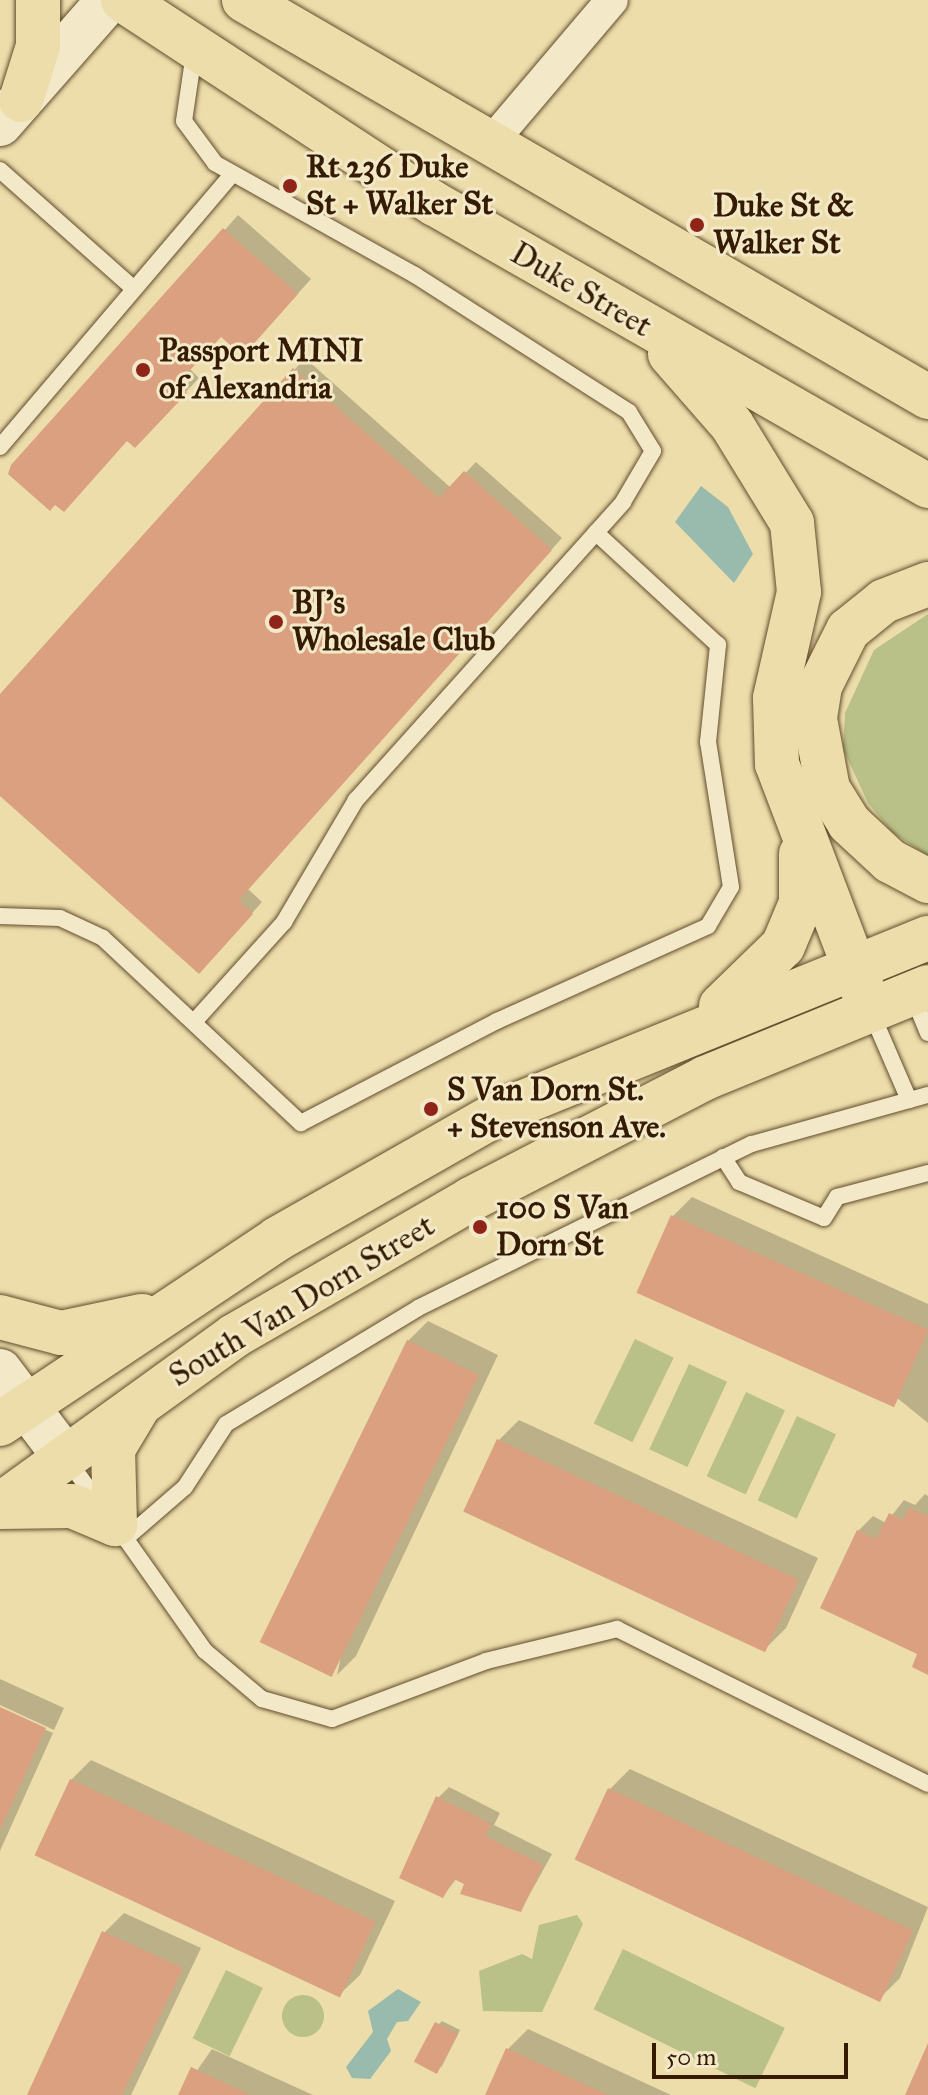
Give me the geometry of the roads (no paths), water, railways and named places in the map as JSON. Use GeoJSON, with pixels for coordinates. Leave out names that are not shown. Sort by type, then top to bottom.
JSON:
{"type":"FeatureCollection","features":[{"type":"Feature","properties":{"kind":"main road"},"geometry":{"type":"LineString","coordinates":[[11,112],[38,46],[38,0]]}},
{"type":"Feature","properties":{"kind":"main road","name":"Duke Street"},"geometry":{"type":"LineString","coordinates":[[123,0],[194,53],[650,331],[928,486]]}},
{"type":"Feature","properties":{"kind":"main road"},"geometry":{"type":"LineString","coordinates":[[244,0],[489,145],[928,397]]}},
{"type":"Feature","properties":{"kind":"main road"},"geometry":{"type":"LineString","coordinates":[[650,331],[732,425],[792,523],[799,592],[773,733],[797,828],[871,1011]]}},
{"type":"Feature","properties":{"kind":"main road"},"geometry":{"type":"LineString","coordinates":[[928,584],[884,601],[848,630],[820,686],[815,719],[828,789],[849,823],[890,861],[928,881]]}},
{"type":"Feature","properties":{"kind":"main road"},"geometry":{"type":"LineString","coordinates":[[684,1034],[755,980],[783,946],[801,903],[797,828]]}},
{"type":"Feature","properties":{"kind":"main road"},"geometry":{"type":"LineString","coordinates":[[911,945],[920,990]]}},
{"type":"Feature","properties":{"kind":"main road","name":"South Van Dorn Street"},"geometry":{"type":"LineString","coordinates":[[13,1415],[332,1205],[504,1110],[684,1034],[911,945]]}},
{"type":"Feature","properties":{"kind":"main road","name":"South Van Dorn Street"},"geometry":{"type":"LineString","coordinates":[[0,1506],[234,1336],[471,1199],[705,1078],[920,990]]}},
{"type":"Feature","properties":{"kind":"main road"},"geometry":{"type":"LineString","coordinates":[[0,1317],[61,1333],[171,1309]]}},
{"type":"Feature","properties":{"kind":"main road"},"geometry":{"type":"LineString","coordinates":[[120,1531],[113,1449],[142,1400]]}},
{"type":"Feature","properties":{"kind":"main road"},"geometry":{"type":"LineString","coordinates":[[0,1506],[72,1506],[120,1531]]}},
{"type":"Feature","properties":{"kind":"street"},"geometry":{"type":"LineString","coordinates":[[11,112],[109,0]]}},
{"type":"Feature","properties":{"kind":"street"},"geometry":{"type":"LineString","coordinates":[[489,145],[612,0]]}},
{"type":"Feature","properties":{"kind":"street"},"geometry":{"type":"LineString","coordinates":[[0,1371],[13,1415],[65,1457]]}},
{"type":"Feature","properties":{"kind":"lane"},"geometry":{"type":"LineString","coordinates":[[194,53],[184,121],[202,151],[232,174],[373,250],[629,412],[653,451],[623,502],[356,800],[284,922],[194,1022]]}},
{"type":"Feature","properties":{"kind":"lane"},"geometry":{"type":"LineString","coordinates":[[0,170],[134,289]]}},
{"type":"Feature","properties":{"kind":"lane"},"geometry":{"type":"LineString","coordinates":[[0,447],[232,174]]}},
{"type":"Feature","properties":{"kind":"lane"},"geometry":{"type":"LineString","coordinates":[[0,916],[60,918],[87,928],[194,1022],[301,1123],[511,1014],[690,937],[717,916],[731,874],[708,742],[718,645],[596,533]]}},
{"type":"Feature","properties":{"kind":"lane"},"geometry":{"type":"LineString","coordinates":[[920,990],[928,1033]]}},
{"type":"Feature","properties":{"kind":"lane"},"geometry":{"type":"LineString","coordinates":[[871,1011],[909,1100]]}},
{"type":"Feature","properties":{"kind":"lane"},"geometry":{"type":"LineString","coordinates":[[120,1531],[185,1487],[210,1440],[247,1408],[530,1247],[723,1157],[928,1095]]}},
{"type":"Feature","properties":{"kind":"lane"},"geometry":{"type":"LineString","coordinates":[[723,1157],[739,1182],[824,1218],[837,1197],[928,1173]]}},
{"type":"Feature","properties":{"kind":"lane"},"geometry":{"type":"LineString","coordinates":[[65,1457],[205,1651],[262,1699],[332,1719],[486,1661],[617,1629],[928,1784]]}},
{"type":"Feature","properties":{"kind":"place","name":"Rt 236 Duke St + Walker St"},"geometry":{"type":"Point","coordinates":[290,186]}},
{"type":"Feature","properties":{"kind":"place","name":"Duke St & Walker St"},"geometry":{"type":"Point","coordinates":[697,225]}},
{"type":"Feature","properties":{"kind":"place","name":"Passport MINI of Alexandria"},"geometry":{"type":"Point","coordinates":[143,370]}},
{"type":"Feature","properties":{"kind":"place","name":"BJ's Wholesale Club"},"geometry":{"type":"Point","coordinates":[276,622]}},
{"type":"Feature","properties":{"kind":"place","name":"S Van Dorn St. + Stevenson Ave."},"geometry":{"type":"Point","coordinates":[431,1109]}},
{"type":"Feature","properties":{"kind":"place","name":"100 S Van Dorn St"},"geometry":{"type":"Point","coordinates":[480,1227]}}]}
